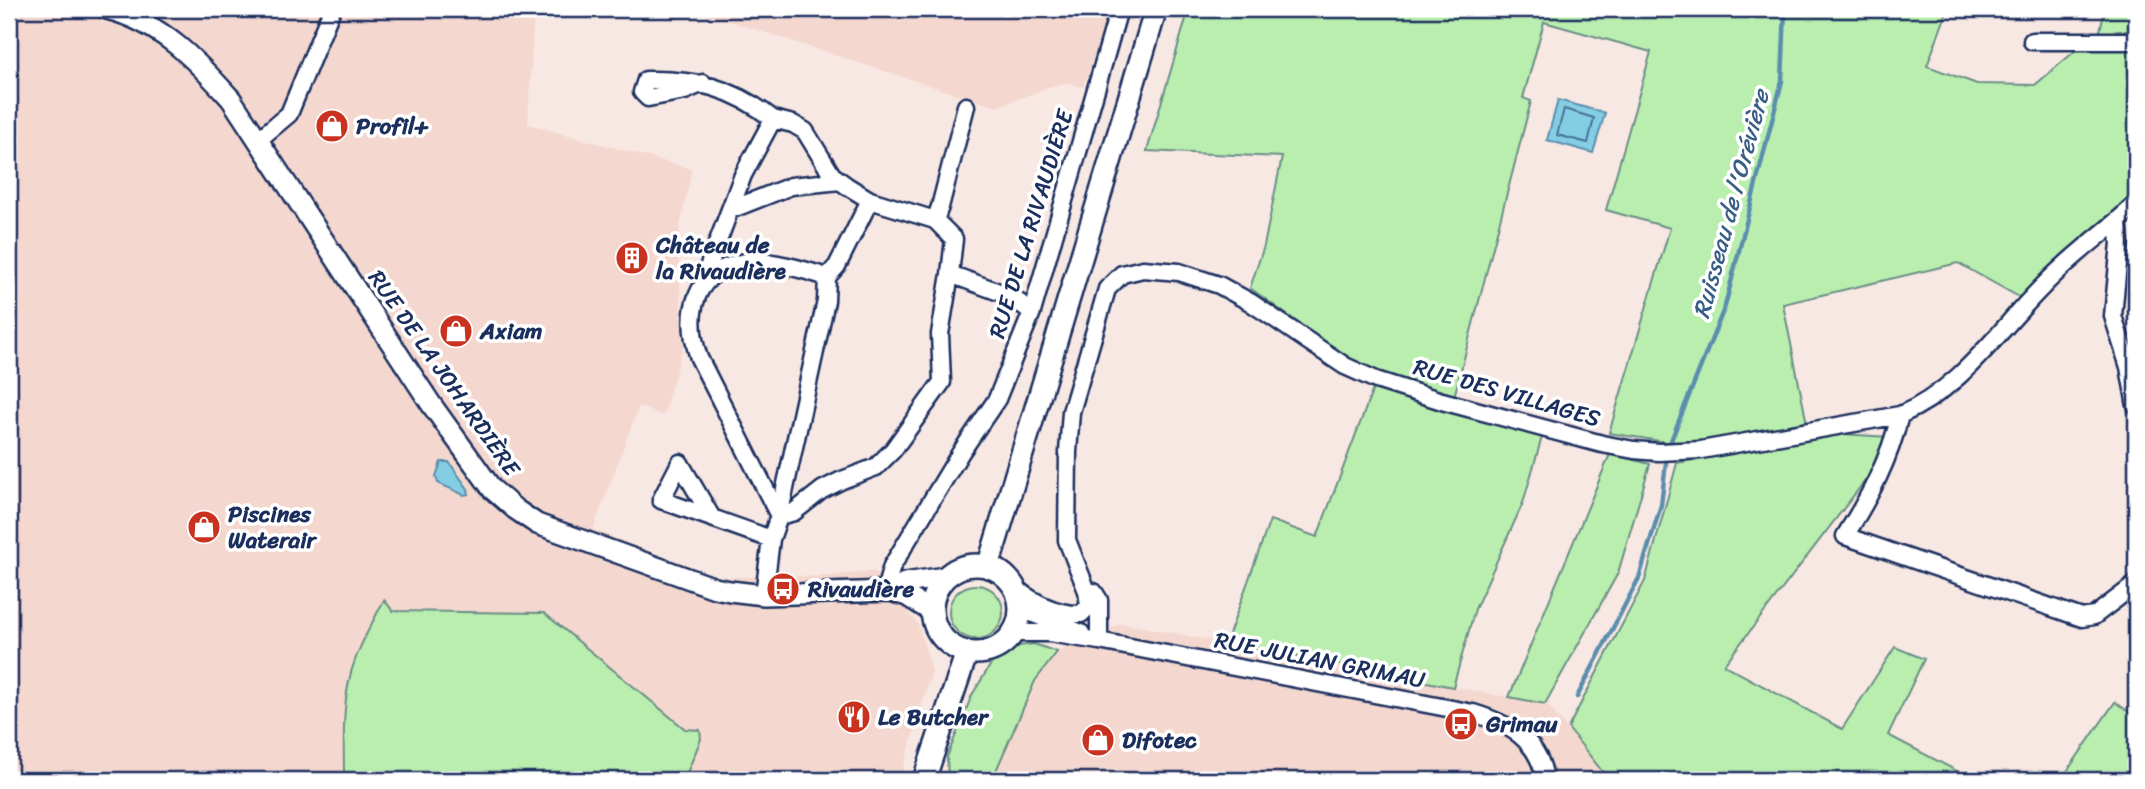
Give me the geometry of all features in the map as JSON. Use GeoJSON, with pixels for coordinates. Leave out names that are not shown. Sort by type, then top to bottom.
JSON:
{"type":"FeatureCollection","features":[{"type":"Feature","properties":{"kind":"main road"},"geometry":{"type":"LineString","coordinates":[[988,567],[1156,9]]}},
{"type":"Feature","properties":{"kind":"main road"},"geometry":{"type":"LineString","coordinates":[[979,565],[988,567],[1003,575],[1014,587],[1020,608],[1017,624],[1012,633],[992,649],[968,652],[946,641],[936,628],[932,612],[936,590],[945,577],[961,568],[979,565]]}},
{"type":"Feature","properties":{"kind":"main road"},"geometry":{"type":"LineString","coordinates":[[924,780],[968,652]]}},
{"type":"Feature","properties":{"kind":"street","name":"RUE DE LA JOHARDIÈRE"},"geometry":{"type":"LineString","coordinates":[[107,9],[166,34],[204,68],[231,99],[430,404],[492,489],[516,509],[537,524],[715,588],[764,595],[890,590],[907,596],[932,612]]}},
{"type":"Feature","properties":{"kind":"street"},"geometry":{"type":"LineString","coordinates":[[258,140],[289,114],[332,9]]}},
{"type":"Feature","properties":{"kind":"street","name":"RUE DE LA RIVAUDIÈRE"},"geometry":{"type":"LineString","coordinates":[[890,590],[888,580],[892,566],[929,503],[997,399],[1032,312],[1119,9]]}},
{"type":"Feature","properties":{"kind":"street"},"geometry":{"type":"LineString","coordinates":[[2032,41],[2136,41]]}},
{"type":"Feature","properties":{"kind":"street"},"geometry":{"type":"LineString","coordinates":[[703,83],[742,97],[773,119],[793,124],[805,131],[832,175],[840,181],[870,200],[935,220],[954,239],[940,334],[942,382],[893,450],[876,467],[822,490],[794,512],[779,516]]}},
{"type":"Feature","properties":{"kind":"street"},"geometry":{"type":"LineString","coordinates":[[935,220],[966,106]]}},
{"type":"Feature","properties":{"kind":"street"},"geometry":{"type":"LineString","coordinates":[[773,119],[743,175],[706,273],[707,278],[697,296],[692,318],[692,338],[699,358],[779,516]]}},
{"type":"Feature","properties":{"kind":"street"},"geometry":{"type":"LineString","coordinates":[[730,210],[791,186],[840,181]]}},
{"type":"Feature","properties":{"kind":"street"},"geometry":{"type":"LineString","coordinates":[[764,595],[771,539],[779,516],[826,301],[827,277],[837,265],[870,200]]}},
{"type":"Feature","properties":{"kind":"street","name":"RUE DES VILLAGES"},"geometry":{"type":"LineString","coordinates":[[1080,573],[1067,540],[1071,412],[1107,289],[1122,274],[1143,269],[1179,272],[1220,285],[1345,366],[1376,380],[1475,410],[1634,450],[1700,450],[1900,415],[1923,405],[1959,376],[2045,284],[2136,204]]}},
{"type":"Feature","properties":{"kind":"street"},"geometry":{"type":"LineString","coordinates":[[2118,220],[2120,243],[2113,316],[2129,368],[2136,407]]}},
{"type":"Feature","properties":{"kind":"street"},"geometry":{"type":"LineString","coordinates":[[707,278],[747,262],[786,267],[827,277]]}},
{"type":"Feature","properties":{"kind":"street"},"geometry":{"type":"LineString","coordinates":[[950,274],[1010,296],[1032,312]]}},
{"type":"Feature","properties":{"kind":"street"},"geometry":{"type":"LineString","coordinates":[[1900,415],[1894,442],[1873,492],[1845,536],[2081,618],[2094,616],[2136,584]]}},
{"type":"Feature","properties":{"kind":"street"},"geometry":{"type":"LineString","coordinates":[[712,518],[771,539]]}},
{"type":"Feature","properties":{"kind":"street"},"geometry":{"type":"LineString","coordinates":[[1014,587],[1028,598],[1054,609],[1068,614],[1082,614],[1089,606],[1080,573]]}},
{"type":"Feature","properties":{"kind":"street"},"geometry":{"type":"LineString","coordinates":[[1080,573],[1099,600],[1099,641]]}},
{"type":"Feature","properties":{"kind":"street","name":"RUE DE LA JOHARDIÈRE"},"geometry":{"type":"LineString","coordinates":[[890,590],[905,583],[945,577]]}},
{"type":"Feature","properties":{"kind":"street","name":"RUE JULIAN GRIMAU"},"geometry":{"type":"LineString","coordinates":[[1020,608],[1052,619],[1099,641]]}},
{"type":"Feature","properties":{"kind":"street","name":"RUE JULIAN GRIMAU"},"geometry":{"type":"LineString","coordinates":[[1012,633],[1049,633],[1099,641],[1473,713],[1503,722],[1527,739],[1544,768],[1545,780]]}},
{"type":"Feature","properties":{"kind":"shaded area"},"geometry":{"type":"Polygon","coordinates":[[[9,9],[534,9],[528,124],[692,169],[678,237],[683,347],[663,416],[639,406],[593,530],[718,577],[828,576],[874,571],[918,624],[932,671],[900,780],[9,780],[9,9]]]}},
{"type":"Feature","properties":{"kind":"shaded area"},"geometry":{"type":"Polygon","coordinates":[[[692,9],[1111,9],[1083,87],[1068,83],[1053,86],[996,107],[692,9]]]}},
{"type":"Feature","properties":{"kind":"shaded area"},"geometry":{"type":"Polygon","coordinates":[[[1122,623],[1548,705],[1609,780],[992,780],[1035,681],[1057,652],[1122,623]]]}},
{"type":"Feature","properties":{"kind":"green space"},"geometry":{"type":"Polygon","coordinates":[[[1189,9],[1948,9],[1927,66],[1977,84],[2035,85],[2081,46],[2136,46],[2136,194],[2021,298],[1958,263],[1783,304],[1807,424],[1679,444],[1609,433],[1670,228],[1606,210],[1651,52],[1544,22],[1523,98],[1531,101],[1454,397],[1381,374],[1348,359],[1250,288],[1264,246],[1282,157],[1147,151],[1189,9]]]}},
{"type":"Feature","properties":{"kind":"green space"},"geometry":{"type":"Polygon","coordinates":[[[2105,9],[2136,9],[2136,34],[2099,35],[2105,9]]]}},
{"type":"Feature","properties":{"kind":"green space"},"geometry":{"type":"Polygon","coordinates":[[[1373,389],[1542,437],[1523,503],[1475,609],[1453,687],[1226,643],[1270,520],[1317,537],[1373,389]]]}},
{"type":"Feature","properties":{"kind":"green space"},"geometry":{"type":"Polygon","coordinates":[[[1840,434],[1889,437],[1877,465],[1724,665],[1842,729],[1895,647],[1924,659],[1888,735],[1974,780],[1609,780],[1568,728],[1645,581],[1677,463],[1840,434]]]}},
{"type":"Feature","properties":{"kind":"green space"},"geometry":{"type":"Polygon","coordinates":[[[1610,454],[1650,464],[1618,573],[1545,704],[1509,697],[1610,454]]]}},
{"type":"Feature","properties":{"kind":"green space"},"geometry":{"type":"Polygon","coordinates":[[[976,585],[995,593],[1003,612],[995,631],[976,639],[957,631],[949,612],[957,593],[976,585]]]}},
{"type":"Feature","properties":{"kind":"green space"},"geometry":{"type":"Polygon","coordinates":[[[384,600],[393,611],[544,613],[685,729],[700,730],[701,739],[684,780],[344,780],[344,718],[349,681],[359,649],[384,600]]]}},
{"type":"Feature","properties":{"kind":"green space"},"geometry":{"type":"Polygon","coordinates":[[[1034,644],[1057,652],[1035,681],[992,780],[948,780],[947,757],[972,695],[991,664],[1019,646],[1034,644]]]}},
{"type":"Feature","properties":{"kind":"green space"},"geometry":{"type":"Polygon","coordinates":[[[2115,702],[2136,717],[2136,780],[2061,780],[2115,702]]]}},
{"type":"Feature","properties":{"kind":"water"},"geometry":{"type":"Polygon","coordinates":[[[1558,100],[1605,113],[1593,153],[1547,140],[1558,100]]]}},
{"type":"Feature","properties":{"kind":"water"},"geometry":{"type":"Polygon","coordinates":[[[441,462],[449,462],[469,494],[464,495],[438,483],[436,476],[441,462]]]}},
{"type":"Feature","properties":{"kind":"waterway","name":"Ruisseau de l'Orévière"},"geometry":{"type":"LineString","coordinates":[[1670,443],[1725,306],[1782,81],[1785,9]]}},
{"type":"Feature","properties":{"kind":"waterway","name":"Ruisseau de l'Orévière"},"geometry":{"type":"LineString","coordinates":[[1577,697],[1639,578],[1661,505],[1666,463]]}},
{"type":"Feature","properties":{"kind":"place","name":"Profil+"},"geometry":{"type":"Point","coordinates":[332,126]}},
{"type":"Feature","properties":{"kind":"place","name":"Château de la Rivaudière"},"geometry":{"type":"Point","coordinates":[632,258]}},
{"type":"Feature","properties":{"kind":"place","name":"Axiam"},"geometry":{"type":"Point","coordinates":[456,331]}},
{"type":"Feature","properties":{"kind":"place","name":"Piscines Waterair"},"geometry":{"type":"Point","coordinates":[204,527]}},
{"type":"Feature","properties":{"kind":"place","name":"Rivaudière"},"geometry":{"type":"Point","coordinates":[783,589]}},
{"type":"Feature","properties":{"kind":"place","name":"Le Butcher"},"geometry":{"type":"Point","coordinates":[854,717]}},
{"type":"Feature","properties":{"kind":"place","name":"Grimau"},"geometry":{"type":"Point","coordinates":[1461,724]}},
{"type":"Feature","properties":{"kind":"place","name":"Difotec"},"geometry":{"type":"Point","coordinates":[1098,740]}}]}
